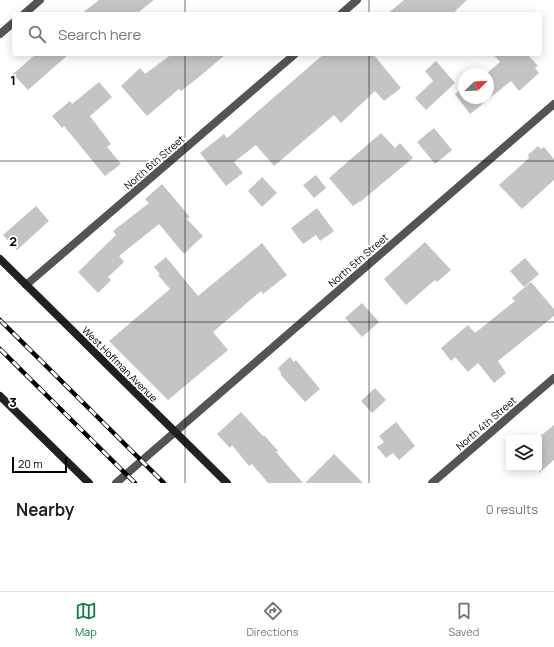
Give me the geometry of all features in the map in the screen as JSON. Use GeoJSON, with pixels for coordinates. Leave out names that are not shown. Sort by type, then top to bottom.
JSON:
{"type":"FeatureCollection","features":[{"type":"Feature","properties":{"kind":"street"},"geometry":{"type":"LineString","coordinates":[[26,12],[40,0]]}},
{"type":"Feature","properties":{"kind":"street"},"geometry":{"type":"LineString","coordinates":[[343,12],[357,0]]}},
{"type":"Feature","properties":{"kind":"street"},"geometry":{"type":"LineString","coordinates":[[0,34],[12,24]]}},
{"type":"Feature","properties":{"kind":"street","name":"North 6th Street"},"geometry":{"type":"LineString","coordinates":[[26,285],[293,56]]}},
{"type":"Feature","properties":{"kind":"street","name":"North 5th Street"},"geometry":{"type":"LineString","coordinates":[[116,483],[554,104]]}},
{"type":"Feature","properties":{"kind":"street","name":"West Hoffman Avenue"},"geometry":{"type":"LineString","coordinates":[[0,259],[227,483]]}},
{"type":"Feature","properties":{"kind":"street","name":"North 4th Street"},"geometry":{"type":"LineString","coordinates":[[432,483],[554,378]]}},
{"type":"Feature","properties":{"kind":"street"},"geometry":{"type":"LineString","coordinates":[[0,396],[89,483]]}},
{"type":"Feature","properties":{"kind":"building"},"geometry":{"type":"Polygon","coordinates":[[[99,0],[154,0],[139,12],[84,12],[99,0]]]}},
{"type":"Feature","properties":{"kind":"building"},"geometry":{"type":"Polygon","coordinates":[[[404,0],[467,0],[454,12],[389,12],[404,0]]]}},
{"type":"Feature","properties":{"kind":"building"},"geometry":{"type":"Polygon","coordinates":[[[34,56],[67,56],[28,90],[13,74],[34,56]]]}},
{"type":"Feature","properties":{"kind":"building"},"geometry":{"type":"Polygon","coordinates":[[[169,56],[224,56],[181,91],[179,89],[147,116],[121,86],[140,68],[145,74],[169,56]]]}},
{"type":"Feature","properties":{"kind":"building"},"geometry":{"type":"Polygon","coordinates":[[[322,56],[375,56],[401,88],[384,101],[375,91],[341,123],[334,115],[274,166],[256,145],[234,162],[243,173],[226,186],[200,153],[224,134],[227,138],[322,56]]]}},
{"type":"Feature","properties":{"kind":"building"},"geometry":{"type":"Polygon","coordinates":[[[495,56],[529,56],[538,66],[535,68],[539,73],[519,91],[511,81],[494,95],[493,68],[500,62],[495,56]]]}},
{"type":"Feature","properties":{"kind":"building"},"geometry":{"type":"Polygon","coordinates":[[[436,61],[455,83],[426,110],[415,98],[433,81],[425,71],[436,61]]]}},
{"type":"Feature","properties":{"kind":"building"},"geometry":{"type":"Polygon","coordinates":[[[99,82],[112,97],[90,116],[111,144],[107,147],[121,164],[105,176],[64,126],[62,128],[52,116],[70,101],[72,104],[99,82]]]}},
{"type":"Feature","properties":{"kind":"building"},"geometry":{"type":"Polygon","coordinates":[[[462,104],[482,104],[470,114],[462,104]]]}},
{"type":"Feature","properties":{"kind":"building"},"geometry":{"type":"Polygon","coordinates":[[[434,128],[452,150],[435,164],[417,142],[434,128]]]}},
{"type":"Feature","properties":{"kind":"building"},"geometry":{"type":"Polygon","coordinates":[[[381,133],[395,148],[400,143],[413,158],[360,202],[353,206],[329,178],[381,133]]]}},
{"type":"Feature","properties":{"kind":"building"},"geometry":{"type":"Polygon","coordinates":[[[538,146],[541,149],[544,147],[554,159],[554,180],[522,209],[499,185],[529,158],[528,155],[538,146]]]}},
{"type":"Feature","properties":{"kind":"building"},"geometry":{"type":"Polygon","coordinates":[[[316,175],[326,188],[314,198],[303,185],[316,175]]]}},
{"type":"Feature","properties":{"kind":"building"},"geometry":{"type":"Polygon","coordinates":[[[262,177],[277,193],[262,207],[248,191],[262,177]]]}},
{"type":"Feature","properties":{"kind":"building"},"geometry":{"type":"Polygon","coordinates":[[[162,184],[190,217],[187,219],[203,236],[184,254],[159,224],[119,256],[124,262],[108,277],[111,280],[98,293],[78,272],[116,235],[113,231],[149,203],[145,199],[162,184]]]}},
{"type":"Feature","properties":{"kind":"building"},"geometry":{"type":"Polygon","coordinates":[[[36,206],[49,221],[17,250],[3,235],[36,206]]]}},
{"type":"Feature","properties":{"kind":"building"},"geometry":{"type":"Polygon","coordinates":[[[317,208],[334,231],[320,241],[316,235],[303,244],[291,228],[317,208]]]}},
{"type":"Feature","properties":{"kind":"building"},"geometry":{"type":"Polygon","coordinates":[[[425,242],[451,270],[437,282],[435,280],[406,305],[384,279],[425,242]]]}},
{"type":"Feature","properties":{"kind":"building"},"geometry":{"type":"Polygon","coordinates":[[[262,243],[287,275],[263,294],[261,291],[213,332],[228,350],[168,400],[109,341],[170,289],[158,275],[160,274],[154,267],[166,257],[198,296],[262,243]]]}},
{"type":"Feature","properties":{"kind":"building"},"geometry":{"type":"Polygon","coordinates":[[[525,258],[539,274],[524,287],[510,271],[525,258]]]}},
{"type":"Feature","properties":{"kind":"building"},"geometry":{"type":"Polygon","coordinates":[[[531,282],[554,309],[554,316],[498,361],[506,373],[494,383],[478,363],[468,372],[455,357],[451,361],[441,348],[468,325],[475,333],[515,301],[512,298],[531,282]]]}},
{"type":"Feature","properties":{"kind":"building"},"geometry":{"type":"Polygon","coordinates":[[[362,303],[379,322],[362,337],[345,318],[362,303]]]}},
{"type":"Feature","properties":{"kind":"building"},"geometry":{"type":"Polygon","coordinates":[[[290,357],[294,362],[296,360],[320,389],[305,402],[280,374],[281,373],[278,368],[290,357]]]}},
{"type":"Feature","properties":{"kind":"building"},"geometry":{"type":"Polygon","coordinates":[[[375,388],[386,400],[372,413],[361,401],[375,388]]]}},
{"type":"Feature","properties":{"kind":"building"},"geometry":{"type":"Polygon","coordinates":[[[241,412],[278,451],[276,452],[303,483],[268,483],[252,464],[249,466],[232,445],[230,448],[217,434],[241,412]]]}},
{"type":"Feature","properties":{"kind":"building"},"geometry":{"type":"Polygon","coordinates":[[[396,422],[415,446],[399,460],[393,453],[386,458],[377,447],[384,442],[379,436],[396,422]]]}},
{"type":"Feature","properties":{"kind":"building"},"geometry":{"type":"Polygon","coordinates":[[[554,425],[554,460],[542,470],[542,435],[554,425]]]}},
{"type":"Feature","properties":{"kind":"building"},"geometry":{"type":"Polygon","coordinates":[[[334,454],[363,483],[305,483],[334,454]]]}},
{"type":"Feature","properties":{"kind":"railway"},"geometry":{"type":"LineString","coordinates":[[0,320],[164,483]]}},
{"type":"Feature","properties":{"kind":"railway"},"geometry":{"type":"LineString","coordinates":[[0,349],[135,483]]}}]}
